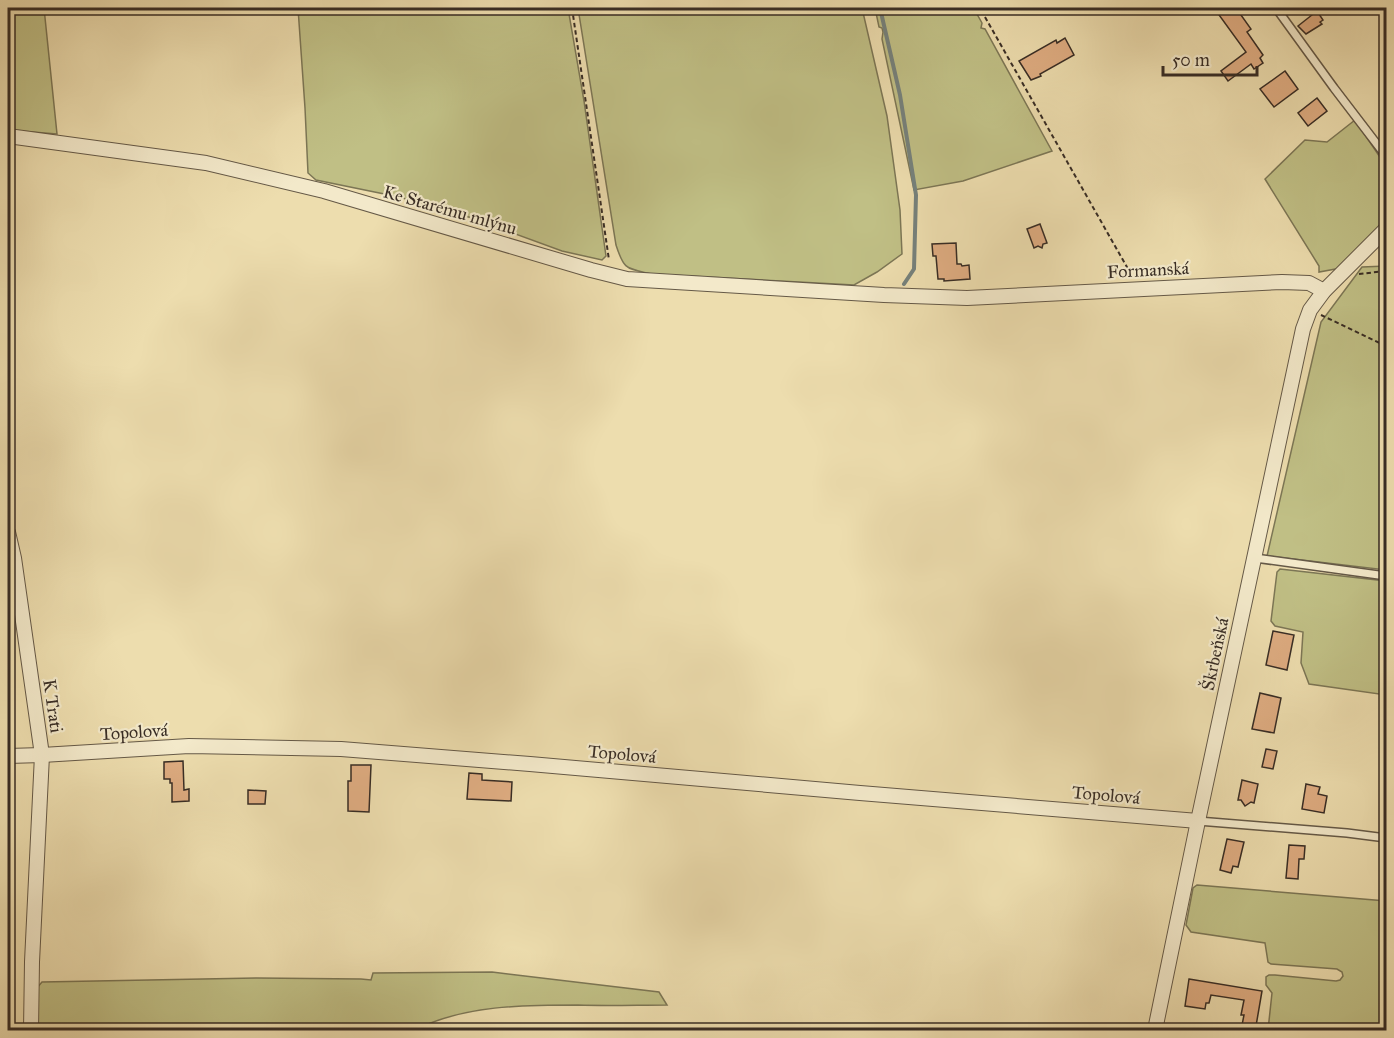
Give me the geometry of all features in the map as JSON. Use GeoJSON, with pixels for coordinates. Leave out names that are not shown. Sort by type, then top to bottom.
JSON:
{"type":"FeatureCollection","features":[{"type":"Feature","properties":{"kind":"street","name":"Ke Starému mlýnu"},"geometry":{"type":"LineString","coordinates":[[8,136],[206,163],[324,191],[627,279],[884,295]]}},
{"type":"Feature","properties":{"kind":"street"},"geometry":{"type":"LineString","coordinates":[[1324,291],[1386,229]]}},
{"type":"Feature","properties":{"kind":"street","name":"Formanská"},"geometry":{"type":"LineString","coordinates":[[884,295],[967,298],[1282,282],[1310,283],[1324,291]]}},
{"type":"Feature","properties":{"kind":"street","name":"Škrbeňská"},"geometry":{"type":"LineString","coordinates":[[1156,1030],[1198,820],[1298,350],[1311,310],[1324,291]]}},
{"type":"Feature","properties":{"kind":"street","name":"K Trati"},"geometry":{"type":"LineString","coordinates":[[8,532],[14,558],[42,755],[31,1030]]}},
{"type":"Feature","properties":{"kind":"street","name":"Topolová"},"geometry":{"type":"LineString","coordinates":[[8,756],[189,746],[341,749],[1198,820]]}},
{"type":"Feature","properties":{"kind":"lane"},"geometry":{"type":"LineString","coordinates":[[1276,8],[1386,156]]}},
{"type":"Feature","properties":{"kind":"lane"},"geometry":{"type":"LineString","coordinates":[[1255,558],[1386,576]]}},
{"type":"Feature","properties":{"kind":"lane"},"geometry":{"type":"LineString","coordinates":[[1198,820],[1386,837]]}},
{"type":"Feature","properties":{"kind":"path"},"geometry":{"type":"LineString","coordinates":[[572,8],[611,275]]}},
{"type":"Feature","properties":{"kind":"path"},"geometry":{"type":"LineString","coordinates":[[985,17],[1140,289]]}},
{"type":"Feature","properties":{"kind":"path"},"geometry":{"type":"LineString","coordinates":[[1338,276],[1386,271]]}},
{"type":"Feature","properties":{"kind":"path"},"geometry":{"type":"LineString","coordinates":[[1311,310],[1386,346]]}},
{"type":"Feature","properties":{"kind":"shaded area"},"geometry":{"type":"Polygon","coordinates":[[[8,8],[44,8],[57,134],[8,130],[8,8]]]}},
{"type":"Feature","properties":{"kind":"shaded area"},"geometry":{"type":"Polygon","coordinates":[[[298,8],[568,8],[606,256],[602,260],[562,251],[472,218],[399,197],[316,180],[308,173],[298,8]]]}},
{"type":"Feature","properties":{"kind":"shaded area"},"geometry":{"type":"Polygon","coordinates":[[[578,8],[862,8],[887,116],[900,210],[902,254],[854,285],[651,274],[627,267],[616,245],[578,8]]]}},
{"type":"Feature","properties":{"kind":"shaded area"},"geometry":{"type":"Polygon","coordinates":[[[875,8],[991,8],[977,14],[982,23],[981,28],[985,29],[1052,151],[963,181],[914,190],[882,39],[883,32],[879,27],[875,8]]]}},
{"type":"Feature","properties":{"kind":"shaded area"},"geometry":{"type":"Polygon","coordinates":[[[1355,120],[1386,166],[1386,220],[1341,268],[1319,272],[1319,266],[1265,179],[1305,140],[1327,142],[1355,120]]]}},
{"type":"Feature","properties":{"kind":"shaded area"},"geometry":{"type":"Polygon","coordinates":[[[1386,266],[1386,570],[1267,556],[1321,322],[1362,267],[1386,266]]]}},
{"type":"Feature","properties":{"kind":"shaded area"},"geometry":{"type":"Polygon","coordinates":[[[1280,569],[1386,581],[1386,695],[1309,684],[1301,663],[1303,632],[1275,626],[1271,621],[1277,572],[1280,569]]]}},
{"type":"Feature","properties":{"kind":"shaded area"},"geometry":{"type":"Polygon","coordinates":[[[1197,885],[1386,901],[1386,1030],[1268,1030],[1272,993],[1266,985],[1266,977],[1275,975],[1336,981],[1343,976],[1342,972],[1337,969],[1271,964],[1268,962],[1265,943],[1191,932],[1186,925],[1193,888],[1197,885]]]}},
{"type":"Feature","properties":{"kind":"shaded area"},"geometry":{"type":"Polygon","coordinates":[[[492,972],[659,992],[667,1005],[537,1005],[495,1008],[454,1016],[415,1030],[36,1030],[36,989],[42,982],[257,978],[371,980],[373,973],[492,972]]]}},
{"type":"Feature","properties":{"kind":"building"},"geometry":{"type":"Polygon","coordinates":[[[1214,8],[1236,8],[1251,29],[1247,32],[1263,55],[1260,58],[1263,63],[1254,69],[1251,64],[1228,81],[1221,71],[1246,52],[1214,8]]]}},
{"type":"Feature","properties":{"kind":"building"},"geometry":{"type":"Polygon","coordinates":[[[1317,11],[1323,20],[1320,22],[1322,24],[1306,34],[1298,26],[1317,11]]]}},
{"type":"Feature","properties":{"kind":"building"},"geometry":{"type":"Polygon","coordinates":[[[1065,38],[1074,55],[1031,80],[1019,61],[1056,40],[1057,43],[1065,38]]]}},
{"type":"Feature","properties":{"kind":"building"},"geometry":{"type":"Polygon","coordinates":[[[1285,71],[1298,89],[1274,107],[1260,89],[1285,71]]]}},
{"type":"Feature","properties":{"kind":"building"},"geometry":{"type":"Polygon","coordinates":[[[1317,98],[1327,111],[1308,126],[1298,113],[1317,98]]]}},
{"type":"Feature","properties":{"kind":"building"},"geometry":{"type":"Polygon","coordinates":[[[1040,224],[1047,243],[1043,244],[1042,248],[1038,246],[1034,248],[1027,229],[1040,224]]]}},
{"type":"Feature","properties":{"kind":"building"},"geometry":{"type":"Polygon","coordinates":[[[956,243],[957,264],[969,265],[970,279],[944,281],[944,279],[938,279],[936,256],[933,256],[932,244],[956,243]]]}},
{"type":"Feature","properties":{"kind":"building"},"geometry":{"type":"Polygon","coordinates":[[[1273,631],[1294,635],[1287,670],[1266,665],[1273,631]]]}},
{"type":"Feature","properties":{"kind":"building"},"geometry":{"type":"Polygon","coordinates":[[[1260,693],[1281,698],[1274,733],[1252,729],[1260,693]]]}},
{"type":"Feature","properties":{"kind":"building"},"geometry":{"type":"Polygon","coordinates":[[[1266,749],[1277,751],[1273,769],[1262,767],[1266,749]]]}},
{"type":"Feature","properties":{"kind":"building"},"geometry":{"type":"Polygon","coordinates":[[[183,761],[184,790],[189,789],[189,801],[172,802],[172,783],[170,779],[164,779],[164,762],[183,761]]]}},
{"type":"Feature","properties":{"kind":"building"},"geometry":{"type":"Polygon","coordinates":[[[351,765],[371,765],[369,812],[348,811],[348,781],[351,781],[351,765]]]}},
{"type":"Feature","properties":{"kind":"building"},"geometry":{"type":"Polygon","coordinates":[[[469,773],[482,774],[482,780],[512,782],[511,801],[467,799],[469,773]]]}},
{"type":"Feature","properties":{"kind":"building"},"geometry":{"type":"Polygon","coordinates":[[[1242,780],[1258,784],[1254,803],[1251,802],[1245,806],[1241,800],[1238,800],[1242,780]]]}},
{"type":"Feature","properties":{"kind":"building"},"geometry":{"type":"Polygon","coordinates":[[[1306,784],[1320,787],[1318,794],[1327,796],[1324,813],[1302,809],[1306,784]]]}},
{"type":"Feature","properties":{"kind":"building"},"geometry":{"type":"Polygon","coordinates":[[[248,790],[266,791],[265,804],[248,804],[248,790]]]}},
{"type":"Feature","properties":{"kind":"building"},"geometry":{"type":"Polygon","coordinates":[[[1227,839],[1244,842],[1238,867],[1233,866],[1231,873],[1220,870],[1227,839]]]}},
{"type":"Feature","properties":{"kind":"building"},"geometry":{"type":"Polygon","coordinates":[[[1289,845],[1305,846],[1304,859],[1299,859],[1298,879],[1286,878],[1289,845]]]}},
{"type":"Feature","properties":{"kind":"building"},"geometry":{"type":"Polygon","coordinates":[[[1189,979],[1262,991],[1256,1026],[1242,1025],[1244,1000],[1211,995],[1205,1009],[1185,1006],[1189,979]]]}},
{"type":"Feature","properties":{"kind":"waterway"},"geometry":{"type":"LineString","coordinates":[[880,8],[900,95],[916,195],[914,269],[904,284]]}}]}
